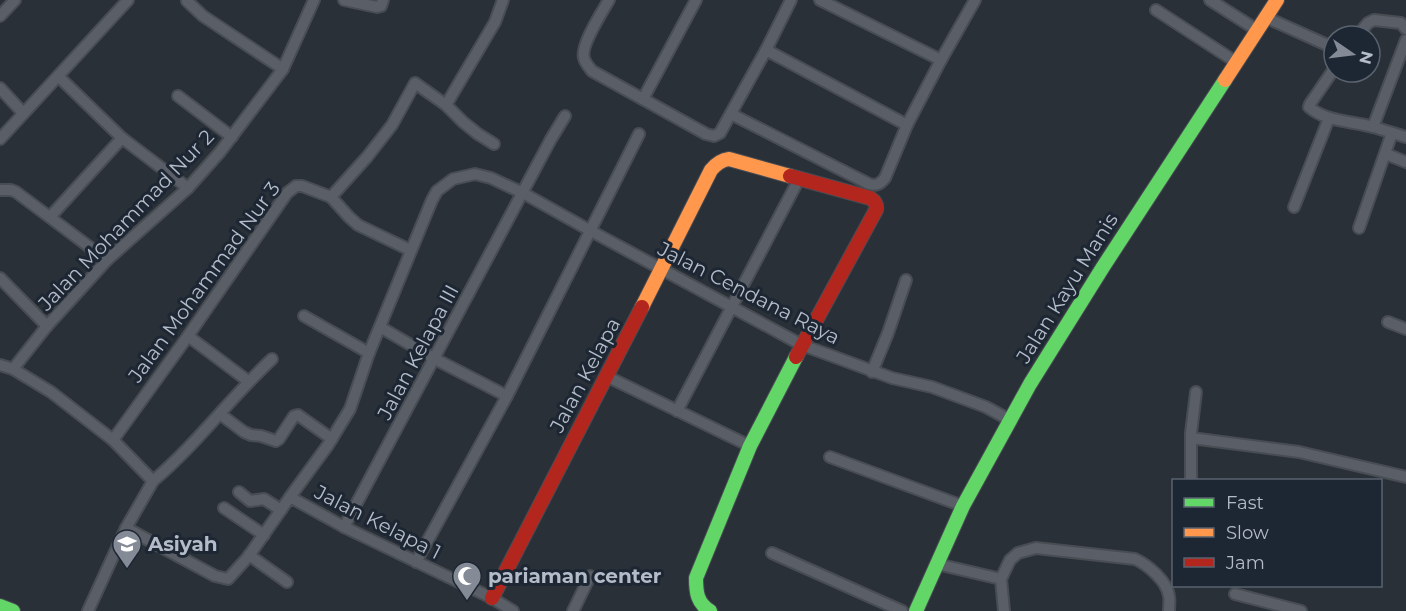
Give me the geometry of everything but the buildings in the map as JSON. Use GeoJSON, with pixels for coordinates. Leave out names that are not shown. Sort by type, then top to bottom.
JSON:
{"type":"FeatureCollection","features":[{"type":"Feature","properties":{"kind":"street"},"geometry":{"type":"LineString","coordinates":[[0,16],[15,0]]}},
{"type":"Feature","properties":{"kind":"street"},"geometry":{"type":"LineString","coordinates":[[0,139],[128,0]]}},
{"type":"Feature","properties":{"kind":"street","name":"Jalan Mohammad Nur 2"},"geometry":{"type":"LineString","coordinates":[[13,369],[47,326],[107,260],[188,188],[220,152],[283,69],[314,0]]}},
{"type":"Feature","properties":{"kind":"street"},"geometry":{"type":"LineString","coordinates":[[344,0],[377,7],[381,6],[383,0]]}},
{"type":"Feature","properties":{"kind":"street"},"geometry":{"type":"LineString","coordinates":[[446,105],[495,22],[503,0]]}},
{"type":"Feature","properties":{"kind":"street"},"geometry":{"type":"LineString","coordinates":[[609,0],[590,33],[583,52],[584,61],[592,70],[711,136],[720,134],[791,0]]}},
{"type":"Feature","properties":{"kind":"street"},"geometry":{"type":"LineString","coordinates":[[643,99],[696,0]]}},
{"type":"Feature","properties":{"kind":"street"},"geometry":{"type":"LineString","coordinates":[[820,0],[941,60]]}},
{"type":"Feature","properties":{"kind":"street"},"geometry":{"type":"LineString","coordinates":[[731,114],[869,184],[875,186],[880,184],[885,178],[907,125],[975,0]]}},
{"type":"Feature","properties":{"kind":"street"},"geometry":{"type":"LineString","coordinates":[[1210,0],[1257,30]]}},
{"type":"Feature","properties":{"kind":"street","name":"Jalan Kayu Manis"},"geometry":{"type":"LineString","coordinates":[[916,611],[963,507],[1030,384],[1276,0]]}},
{"type":"Feature","properties":{"kind":"street"},"geometry":{"type":"LineString","coordinates":[[187,1],[203,16],[283,69]]}},
{"type":"Feature","properties":{"kind":"street"},"geometry":{"type":"LineString","coordinates":[[1156,10],[1236,62]]}},
{"type":"Feature","properties":{"kind":"street"},"geometry":{"type":"LineString","coordinates":[[1265,17],[1322,43]]}},
{"type":"Feature","properties":{"kind":"street"},"geometry":{"type":"LineString","coordinates":[[1366,24],[1374,20],[1401,23],[1406,28]]}},
{"type":"Feature","properties":{"kind":"street"},"geometry":{"type":"LineString","coordinates":[[1373,127],[1406,40]]}},
{"type":"Feature","properties":{"kind":"street"},"geometry":{"type":"LineString","coordinates":[[766,50],[907,125]]}},
{"type":"Feature","properties":{"kind":"street"},"geometry":{"type":"LineString","coordinates":[[58,76],[122,138],[188,188]]}},
{"type":"Feature","properties":{"kind":"street"},"geometry":{"type":"LineString","coordinates":[[290,497],[332,439],[350,409],[410,250],[358,225],[331,197],[392,125],[415,82],[446,105],[463,122],[494,144]]}},
{"type":"Feature","properties":{"kind":"street"},"geometry":{"type":"LineString","coordinates":[[1324,84],[1308,107],[1329,118],[1373,127],[1406,137]]}},
{"type":"Feature","properties":{"kind":"street"},"geometry":{"type":"LineString","coordinates":[[0,88],[23,113]]}},
{"type":"Feature","properties":{"kind":"street"},"geometry":{"type":"LineString","coordinates":[[178,96],[232,137]]}},
{"type":"Feature","properties":{"kind":"street","name":"Jalan Kelapa III"},"geometry":{"type":"LineString","coordinates":[[344,527],[565,116]]}},
{"type":"Feature","properties":{"kind":"street"},"geometry":{"type":"LineString","coordinates":[[1294,207],[1329,118]]}},
{"type":"Feature","properties":{"kind":"street"},"geometry":{"type":"LineString","coordinates":[[1359,228],[1392,133]]}},
{"type":"Feature","properties":{"kind":"street"},"geometry":{"type":"LineString","coordinates":[[416,562],[507,396],[639,134]]}},
{"type":"Feature","properties":{"kind":"street"},"geometry":{"type":"LineString","coordinates":[[50,217],[122,138]]}},
{"type":"Feature","properties":{"kind":"street"},"geometry":{"type":"LineString","coordinates":[[1386,154],[1406,162]]}},
{"type":"Feature","properties":{"kind":"street","name":"Jalan Kelapa"},"geometry":{"type":"LineString","coordinates":[[492,598],[662,270],[711,170],[717,163],[729,159],[799,179]]}},
{"type":"Feature","properties":{"kind":"street","name":"Jalan Cendana Raya"},"geometry":{"type":"LineString","coordinates":[[410,250],[437,191],[453,178],[475,174],[491,178],[523,193],[802,345],[872,372],[932,387],[986,407],[1010,420]]}},
{"type":"Feature","properties":{"kind":"street"},"geometry":{"type":"LineString","coordinates":[[677,411],[799,179],[870,198],[877,205],[876,210],[750,446],[696,578],[696,593],[699,602],[710,611]]}},
{"type":"Feature","properties":{"kind":"street","name":"Jalan Mohammad Nur 3"},"geometry":{"type":"LineString","coordinates":[[113,440],[287,193],[296,186],[302,186],[331,197]]}},
{"type":"Feature","properties":{"kind":"street"},"geometry":{"type":"LineString","coordinates":[[0,190],[16,192],[107,260]]}},
{"type":"Feature","properties":{"kind":"street"},"geometry":{"type":"LineString","coordinates":[[0,278],[47,326]]}},
{"type":"Feature","properties":{"kind":"street"},"geometry":{"type":"LineString","coordinates":[[872,372],[906,280]]}},
{"type":"Feature","properties":{"kind":"street"},"geometry":{"type":"LineString","coordinates":[[304,316],[369,354]]}},
{"type":"Feature","properties":{"kind":"street"},"geometry":{"type":"LineString","coordinates":[[1388,322],[1406,329]]}},
{"type":"Feature","properties":{"kind":"street"},"geometry":{"type":"LineString","coordinates":[[380,327],[435,359],[507,396]]}},
{"type":"Feature","properties":{"kind":"street"},"geometry":{"type":"LineString","coordinates":[[188,336],[248,381]]}},
{"type":"Feature","properties":{"kind":"street"},"geometry":{"type":"LineString","coordinates":[[88,611],[126,528],[153,481],[174,464],[248,381],[272,359]]}},
{"type":"Feature","properties":{"kind":"street"},"geometry":{"type":"LineString","coordinates":[[0,365],[13,369],[51,392],[113,440],[153,481]]}},
{"type":"Feature","properties":{"kind":"street"},"geometry":{"type":"LineString","coordinates":[[606,376],[750,446]]}},
{"type":"Feature","properties":{"kind":"street"},"geometry":{"type":"LineString","coordinates":[[1191,479],[1191,433],[1196,392]]}},
{"type":"Feature","properties":{"kind":"street"},"geometry":{"type":"LineString","coordinates":[[220,414],[244,432],[276,441],[279,440],[294,416],[298,415],[332,439]]}},
{"type":"Feature","properties":{"kind":"street"},"geometry":{"type":"LineString","coordinates":[[1191,438],[1299,452],[1406,477]]}},
{"type":"Feature","properties":{"kind":"street"},"geometry":{"type":"LineString","coordinates":[[830,457],[963,507]]}},
{"type":"Feature","properties":{"kind":"street"},"geometry":{"type":"LineString","coordinates":[[238,492],[250,501],[264,499],[281,510]]}},
{"type":"Feature","properties":{"kind":"street","name":"Jalan Kelapa 1"},"geometry":{"type":"LineString","coordinates":[[126,528],[215,576],[228,579],[249,555],[290,497],[344,527],[492,598],[513,611]]}},
{"type":"Feature","properties":{"kind":"street"},"geometry":{"type":"LineString","coordinates":[[224,508],[264,535]]}},
{"type":"Feature","properties":{"kind":"street"},"geometry":{"type":"LineString","coordinates":[[1004,611],[1001,579],[1010,560],[1018,552],[1036,548],[1136,559],[1146,564],[1169,593],[1168,611]]}},
{"type":"Feature","properties":{"kind":"street"},"geometry":{"type":"LineString","coordinates":[[772,553],[902,611]]}},
{"type":"Feature","properties":{"kind":"street"},"geometry":{"type":"LineString","coordinates":[[249,555],[287,582]]}},
{"type":"Feature","properties":{"kind":"street"},"geometry":{"type":"LineString","coordinates":[[937,564],[1001,579]]}},
{"type":"Feature","properties":{"kind":"street"},"geometry":{"type":"LineString","coordinates":[[573,611],[590,576]]}},
{"type":"Feature","properties":{"kind":"street"},"geometry":{"type":"LineString","coordinates":[[1234,594],[1301,611]]}},
{"type":"Feature","properties":{"kind":"street"},"geometry":{"type":"LineString","coordinates":[[0,606],[13,611]]}},
{"type":"Feature","properties":{"kind":"traffic: fast"},"geometry":{"type":"LineString","coordinates":[[916,611],[963,506],[1030,384],[1225,80]]}},
{"type":"Feature","properties":{"kind":"traffic: fast"},"geometry":{"type":"LineString","coordinates":[[710,611],[698,597],[696,578],[750,446],[796,357]]}},
{"type":"Feature","properties":{"kind":"traffic: fast"},"geometry":{"type":"LineString","coordinates":[[0,606],[13,611]]}},
{"type":"Feature","properties":{"kind":"traffic: slow"},"geometry":{"type":"LineString","coordinates":[[1225,80],[1277,0]]}},
{"type":"Feature","properties":{"kind":"traffic: slow"},"geometry":{"type":"LineString","coordinates":[[642,307],[715,166],[729,159],[790,176]]}},
{"type":"Feature","properties":{"kind":"traffic: jam"},"geometry":{"type":"LineString","coordinates":[[790,176],[870,198],[876,206],[876,210],[796,357]]}},
{"type":"Feature","properties":{"kind":"traffic: jam"},"geometry":{"type":"LineString","coordinates":[[492,598],[642,307]]}},
{"type":"Feature","properties":{"kind":"place","name":"Asiyah"},"geometry":{"type":"Point","coordinates":[127,570]}},
{"type":"Feature","properties":{"kind":"place","name":"pariaman center"},"geometry":{"type":"Point","coordinates":[467,602]}}]}
